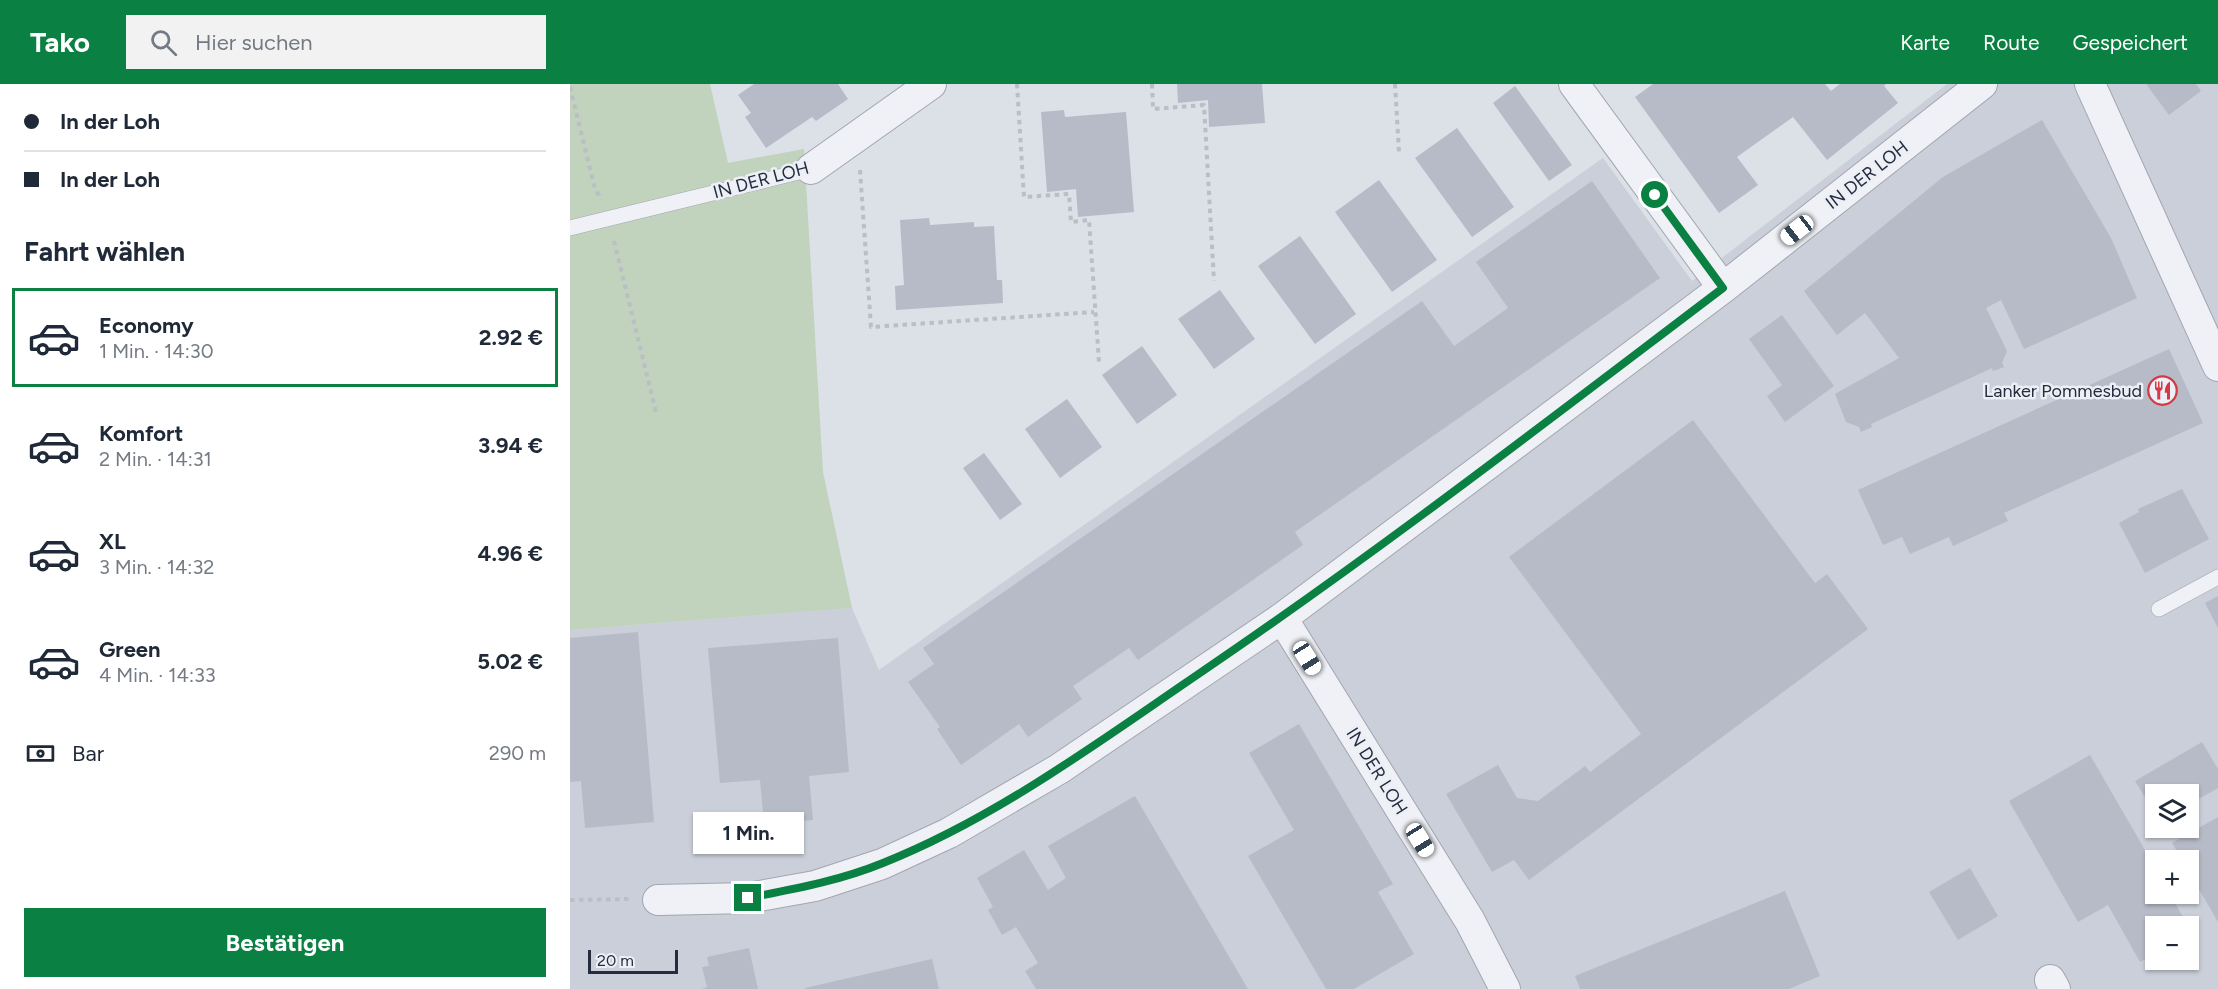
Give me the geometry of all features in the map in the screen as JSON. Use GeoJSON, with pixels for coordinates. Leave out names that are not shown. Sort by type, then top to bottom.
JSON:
{"type":"FeatureCollection","features":[{"type":"Feature","properties":{"kind":"street","name":"IN DER LOH"},"geometry":{"type":"LineString","coordinates":[[811,169],[931,84]]}},
{"type":"Feature","properties":{"kind":"street"},"geometry":{"type":"LineString","coordinates":[[1574,84],[1723,288]]}},
{"type":"Feature","properties":{"kind":"street","name":"IN DER LOH"},"geometry":{"type":"LineString","coordinates":[[658,900],[748,898],[815,886],[882,864],[949,833],[1059,769],[1282,618],[1723,288],[1982,84]]}},
{"type":"Feature","properties":{"kind":"street"},"geometry":{"type":"LineString","coordinates":[[2090,84],[2218,366]]}},
{"type":"Feature","properties":{"kind":"street","name":"IN DER LOH"},"geometry":{"type":"LineString","coordinates":[[1282,618],[1470,921],[1506,989]]}},
{"type":"Feature","properties":{"kind":"lane","name":"IN DER LOH"},"geometry":{"type":"LineString","coordinates":[[570,228],[811,169]]}},
{"type":"Feature","properties":{"kind":"lane"},"geometry":{"type":"LineString","coordinates":[[2159,609],[2218,577]]}},
{"type":"Feature","properties":{"kind":"path"},"geometry":{"type":"LineString","coordinates":[[1017,84],[1024,197],[1069,195],[1071,222],[1089,220],[1099,362]]}},
{"type":"Feature","properties":{"kind":"path"},"geometry":{"type":"LineString","coordinates":[[1152,84],[1153,109],[1204,105],[1214,282]]}},
{"type":"Feature","properties":{"kind":"path"},"geometry":{"type":"LineString","coordinates":[[1395,84],[1400,152]]}},
{"type":"Feature","properties":{"kind":"path"},"geometry":{"type":"LineString","coordinates":[[570,87],[594,185],[609,219],[656,412]]}},
{"type":"Feature","properties":{"kind":"path"},"geometry":{"type":"LineString","coordinates":[[858,136],[871,327],[1094,312]]}},
{"type":"Feature","properties":{"kind":"path"},"geometry":{"type":"LineString","coordinates":[[570,900],[658,900]]}},
{"type":"Feature","properties":{"kind":"shaded area"},"geometry":{"type":"Polygon","coordinates":[[[1947,84],[2218,84],[2218,989],[570,989],[570,630],[852,608],[879,670],[1603,158],[1692,281],[1947,84]]]}},
{"type":"Feature","properties":{"kind":"green space"},"geometry":{"type":"Polygon","coordinates":[[[570,84],[710,84],[728,163],[804,149],[823,472],[852,608],[570,630],[570,84]]]}},
{"type":"Feature","properties":{"kind":"building"},"geometry":{"type":"Polygon","coordinates":[[[754,84],[838,84],[848,99],[816,121],[812,117],[766,148],[745,117],[751,113],[738,95],[754,84]]]}},
{"type":"Feature","properties":{"kind":"building"},"geometry":{"type":"Polygon","coordinates":[[[1177,84],[1262,84],[1265,123],[1209,127],[1208,100],[1178,103],[1177,84]]]}},
{"type":"Feature","properties":{"kind":"building"},"geometry":{"type":"Polygon","coordinates":[[[1653,84],[1825,84],[1831,91],[1840,84],[1886,84],[1884,86],[1898,103],[1827,160],[1793,117],[1737,157],[1758,185],[1719,213],[1635,97],[1653,84]]]}},
{"type":"Feature","properties":{"kind":"building"},"geometry":{"type":"Polygon","coordinates":[[[2146,84],[2196,84],[2201,91],[2169,115],[2146,84]]]}},
{"type":"Feature","properties":{"kind":"building"},"geometry":{"type":"Polygon","coordinates":[[[1515,86],[1572,165],[1549,181],[1493,103],[1515,86]]]}},
{"type":"Feature","properties":{"kind":"building"},"geometry":{"type":"Polygon","coordinates":[[[1064,110],[1065,117],[1126,112],[1134,212],[1078,217],[1076,189],[1047,192],[1041,112],[1064,110]]]}},
{"type":"Feature","properties":{"kind":"building"},"geometry":{"type":"Polygon","coordinates":[[[2042,120],[2111,238],[2137,298],[2024,349],[2001,300],[1986,308],[2007,351],[2002,363],[2004,367],[1993,371],[1992,368],[1871,424],[1872,427],[1861,432],[1859,427],[1846,422],[1835,394],[1899,358],[1865,313],[1837,335],[1804,291],[1943,177],[2042,120]]]}},
{"type":"Feature","properties":{"kind":"building"},"geometry":{"type":"Polygon","coordinates":[[[1457,128],[1514,207],[1472,237],[1415,158],[1457,128]]]}},
{"type":"Feature","properties":{"kind":"building"},"geometry":{"type":"Polygon","coordinates":[[[1379,180],[1437,260],[1392,292],[1335,212],[1379,180]]]}},
{"type":"Feature","properties":{"kind":"building"},"geometry":{"type":"Polygon","coordinates":[[[1592,181],[1660,278],[1295,532],[1303,545],[1138,660],[1129,648],[1073,686],[1082,699],[1028,737],[1019,724],[961,765],[937,729],[940,727],[908,682],[934,664],[923,648],[1422,301],[1454,346],[1508,308],[1476,262],[1592,181]]]}},
{"type":"Feature","properties":{"kind":"building"},"geometry":{"type":"Polygon","coordinates":[[[929,218],[930,225],[974,222],[974,227],[994,226],[997,280],[1002,280],[1003,303],[896,310],[895,286],[904,285],[900,220],[929,218]]]}},
{"type":"Feature","properties":{"kind":"building"},"geometry":{"type":"Polygon","coordinates":[[[1300,236],[1356,314],[1315,344],[1258,266],[1300,236]]]}},
{"type":"Feature","properties":{"kind":"building"},"geometry":{"type":"Polygon","coordinates":[[[1220,290],[1255,339],[1214,369],[1178,319],[1220,290]]]}},
{"type":"Feature","properties":{"kind":"building"},"geometry":{"type":"Polygon","coordinates":[[[1782,315],[1834,386],[1785,422],[1767,396],[1782,385],[1749,339],[1782,315]]]}},
{"type":"Feature","properties":{"kind":"building"},"geometry":{"type":"Polygon","coordinates":[[[1142,346],[1177,395],[1137,424],[1102,375],[1142,346]]]}},
{"type":"Feature","properties":{"kind":"building"},"geometry":{"type":"Polygon","coordinates":[[[2169,349],[2203,423],[2004,513],[2008,521],[1953,546],[1949,537],[1910,554],[1902,537],[1883,545],[1858,490],[2169,349]]]}},
{"type":"Feature","properties":{"kind":"building"},"geometry":{"type":"Polygon","coordinates":[[[1067,399],[1102,447],[1060,478],[1025,429],[1067,399]]]}},
{"type":"Feature","properties":{"kind":"building"},"geometry":{"type":"Polygon","coordinates":[[[1693,420],[1815,583],[1827,574],[1868,629],[1529,880],[1514,860],[1492,872],[1446,794],[1498,765],[1517,798],[1538,801],[1585,766],[1590,772],[1641,734],[1509,557],[1693,420]]]}},
{"type":"Feature","properties":{"kind":"building"},"geometry":{"type":"Polygon","coordinates":[[[984,453],[1022,504],[1000,520],[963,468],[984,453]]]}},
{"type":"Feature","properties":{"kind":"building"},"geometry":{"type":"Polygon","coordinates":[[[2182,489],[2209,539],[2145,573],[2119,523],[2139,512],[2138,509],[2182,489]]]}},
{"type":"Feature","properties":{"kind":"building"},"geometry":{"type":"Polygon","coordinates":[[[2218,596],[2218,628],[2205,603],[2218,596]]]}},
{"type":"Feature","properties":{"kind":"building"},"geometry":{"type":"Polygon","coordinates":[[[638,632],[654,822],[585,828],[581,781],[570,782],[570,638],[638,632]]]}},
{"type":"Feature","properties":{"kind":"building"},"geometry":{"type":"Polygon","coordinates":[[[838,638],[849,772],[809,776],[813,820],[764,824],[760,780],[720,783],[708,648],[838,638]]]}},
{"type":"Feature","properties":{"kind":"building"},"geometry":{"type":"Polygon","coordinates":[[[1299,724],[1393,884],[1378,892],[1414,954],[1354,989],[1326,989],[1248,856],[1294,830],[1249,753],[1299,724]]]}},
{"type":"Feature","properties":{"kind":"building"},"geometry":{"type":"Polygon","coordinates":[[[2202,742],[2218,769],[2218,788],[2199,799],[2199,784],[2145,784],[2145,797],[2135,781],[2202,742]]]}},
{"type":"Feature","properties":{"kind":"building"},"geometry":{"type":"Polygon","coordinates":[[[2090,755],[2145,850],[2145,904],[2176,904],[2182,916],[2145,916],[2145,959],[2140,962],[2108,905],[2078,922],[2009,801],[2090,755]]]}},
{"type":"Feature","properties":{"kind":"building"},"geometry":{"type":"Polygon","coordinates":[[[1135,796],[1248,989],[1036,989],[1025,971],[1038,963],[1016,927],[1002,935],[988,910],[993,907],[977,878],[1024,850],[1048,890],[1066,878],[1048,846],[1135,796]]]}},
{"type":"Feature","properties":{"kind":"building"},"geometry":{"type":"Polygon","coordinates":[[[2218,817],[2218,922],[2199,889],[2199,850],[2176,850],[2172,843],[2181,838],[2199,838],[2199,828],[2218,817]]]}},
{"type":"Feature","properties":{"kind":"building"},"geometry":{"type":"Polygon","coordinates":[[[1970,868],[1998,916],[1958,940],[1929,892],[1970,868]]]}},
{"type":"Feature","properties":{"kind":"building"},"geometry":{"type":"Polygon","coordinates":[[[1785,891],[1820,976],[1789,989],[1580,989],[1575,976],[1785,891]]]}},
{"type":"Feature","properties":{"kind":"building"},"geometry":{"type":"Polygon","coordinates":[[[749,948],[758,989],[702,989],[707,987],[702,967],[709,966],[707,957],[749,948]]]}},
{"type":"Feature","properties":{"kind":"building"},"geometry":{"type":"Polygon","coordinates":[[[932,959],[939,989],[805,989],[805,988],[932,959]]]}},
{"type":"Feature","properties":{"kind":"place","name":"Lanker Pommesbud"},"geometry":{"type":"Point","coordinates":[2163,391]}},
{"type":"Feature","properties":{"kind":"route"},"geometry":{"type":"LineString","coordinates":[[748,898],[815,886],[882,864],[949,833],[1059,769],[1282,618],[1723,288],[1655,195]]}}]}
